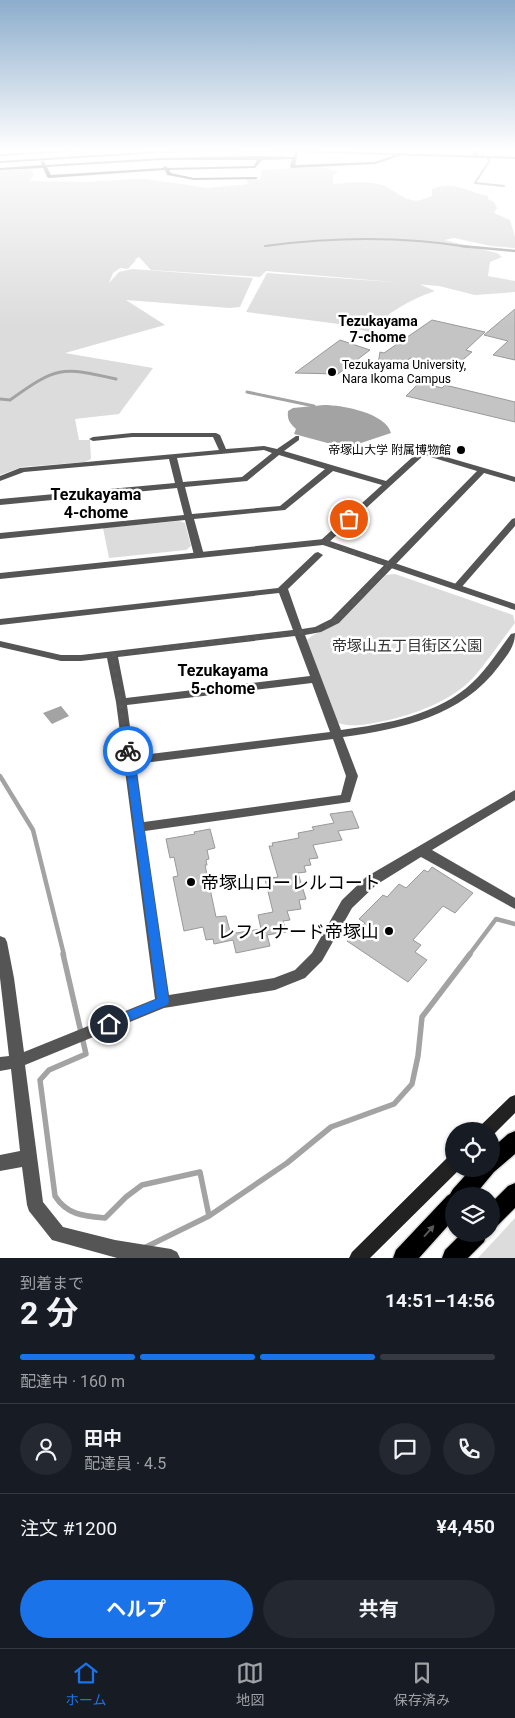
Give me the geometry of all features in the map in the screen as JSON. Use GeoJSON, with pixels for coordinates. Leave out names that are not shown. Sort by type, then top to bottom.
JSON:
{"type":"FeatureCollection","features":[{"type":"Feature","properties":{"kind":"main road"},"geometry":{"type":"LineString","coordinates":[[495,1122],[515,1102]]}},
{"type":"Feature","properties":{"kind":"main road"},"geometry":{"type":"LineString","coordinates":[[500,1154],[515,1141]]}},
{"type":"Feature","properties":{"kind":"main road"},"geometry":{"type":"LineString","coordinates":[[358,1258],[445,1172]]}},
{"type":"Feature","properties":{"kind":"main road"},"geometry":{"type":"LineString","coordinates":[[468,1187],[478,1177]]}},
{"type":"Feature","properties":{"kind":"main road"},"geometry":{"type":"LineString","coordinates":[[500,1209],[515,1193]]}},
{"type":"Feature","properties":{"kind":"main road"},"geometry":{"type":"LineString","coordinates":[[404,1258],[445,1213]]}},
{"type":"Feature","properties":{"kind":"main road"},"geometry":{"type":"LineString","coordinates":[[453,1258],[468,1242]]}},
{"type":"Feature","properties":{"kind":"street"},"geometry":{"type":"LineString","coordinates":[[93,439],[132,435],[216,435],[223,451]]}},
{"type":"Feature","properties":{"kind":"street"},"geometry":{"type":"LineString","coordinates":[[0,502],[244,479],[296,438]]}},
{"type":"Feature","properties":{"kind":"street"},"geometry":{"type":"LineString","coordinates":[[398,445],[515,480]]}},
{"type":"Feature","properties":{"kind":"street"},"geometry":{"type":"LineString","coordinates":[[0,479],[23,470],[264,448],[387,484]]}},
{"type":"Feature","properties":{"kind":"street"},"geometry":{"type":"LineString","coordinates":[[324,542],[423,452]]}},
{"type":"Feature","properties":{"kind":"street"},"geometry":{"type":"LineString","coordinates":[[172,456],[198,555]]}},
{"type":"Feature","properties":{"kind":"street"},"geometry":{"type":"LineString","coordinates":[[0,536],[282,508],[331,468]]}},
{"type":"Feature","properties":{"kind":"street"},"geometry":{"type":"LineString","coordinates":[[0,644],[61,658],[81,658],[317,630],[335,621],[483,470]]}},
{"type":"Feature","properties":{"kind":"street"},"geometry":{"type":"LineString","coordinates":[[457,587],[515,521]]}},
{"type":"Feature","properties":{"kind":"street"},"geometry":{"type":"LineString","coordinates":[[0,576],[324,542],[515,607]]}},
{"type":"Feature","properties":{"kind":"street"},"geometry":{"type":"LineString","coordinates":[[138,827],[346,799],[352,776],[300,632],[282,588],[318,556]]}},
{"type":"Feature","properties":{"kind":"street"},"geometry":{"type":"LineString","coordinates":[[0,622],[283,590]]}},
{"type":"Feature","properties":{"kind":"street"},"geometry":{"type":"LineString","coordinates":[[130,761],[398,725],[429,714],[464,695],[485,676],[515,636]]}},
{"type":"Feature","properties":{"kind":"street"},"geometry":{"type":"LineString","coordinates":[[112,655],[130,761],[163,1002]]}},
{"type":"Feature","properties":{"kind":"street"},"geometry":{"type":"LineString","coordinates":[[121,702],[316,680]]}},
{"type":"Feature","properties":{"kind":"street"},"geometry":{"type":"LineString","coordinates":[[0,1064],[18,1061],[163,1002],[275,984],[300,974],[317,957],[347,904],[371,881],[515,794]]}},
{"type":"Feature","properties":{"kind":"street"},"geometry":{"type":"LineString","coordinates":[[422,850],[515,904]]}},
{"type":"Feature","properties":{"kind":"street"},"geometry":{"type":"LineString","coordinates":[[0,942],[7,978],[35,1205],[58,1234],[115,1249],[166,1257]]}},
{"type":"Feature","properties":{"kind":"street"},"geometry":{"type":"LineString","coordinates":[[0,1163],[28,1158]]}},
{"type":"Feature","properties":{"kind":"green space"},"geometry":{"type":"Polygon","coordinates":[[[0,209],[497,209],[494,213],[510,220],[515,237],[515,248],[491,246],[454,238],[444,240],[497,253],[502,257],[490,262],[488,276],[515,281],[515,292],[475,295],[439,286],[266,271],[260,277],[151,270],[139,257],[134,260],[136,260],[128,269],[120,268],[113,273],[109,283],[119,272],[132,269],[253,278],[240,307],[230,308],[126,300],[165,325],[65,353],[153,368],[119,414],[75,419],[79,440],[90,440],[91,459],[85,462],[22,467],[0,475],[0,209]]]}},
{"type":"Feature","properties":{"kind":"green space"},"geometry":{"type":"Polygon","coordinates":[[[267,273],[419,284],[435,291],[399,307],[369,332],[339,324],[246,312],[267,273]]]}},
{"type":"Feature","properties":{"kind":"green space"},"geometry":{"type":"Polygon","coordinates":[[[179,521],[185,523],[191,546],[186,550],[109,558],[103,528],[179,521]]]}},
{"type":"Feature","properties":{"kind":"green space","name":"帝塚山五丁目街区公園"},"geometry":{"type":"Polygon","coordinates":[[[395,574],[513,615],[515,623],[473,678],[454,694],[420,711],[384,721],[355,725],[338,723],[307,640],[341,621],[386,575],[395,574]]]}},
{"type":"Feature","properties":{"kind":"green space"},"geometry":{"type":"Polygon","coordinates":[[[515,1218],[515,1258],[478,1258],[493,1242],[500,1242],[500,1234],[515,1218]]]}},
{"type":"Feature","properties":{"kind":"shaded area"},"geometry":{"type":"Polygon","coordinates":[[[324,405],[352,409],[372,415],[381,420],[391,433],[346,448],[294,434],[296,429],[289,421],[288,411],[293,408],[324,405]]]}},
{"type":"Feature","properties":{"kind":"shaded area"},"geometry":{"type":"Polygon","coordinates":[[[61,706],[69,716],[52,724],[43,713],[61,706]]]}},
{"type":"Feature","properties":{"kind":"building"},"geometry":{"type":"Polygon","coordinates":[[[515,309],[515,360],[493,355],[508,341],[484,335],[515,309]]]}},
{"type":"Feature","properties":{"kind":"building"},"geometry":{"type":"Polygon","coordinates":[[[432,320],[485,332],[466,350],[472,352],[453,368],[410,358],[398,369],[378,364],[380,352],[384,353],[432,320]]]}},
{"type":"Feature","properties":{"kind":"building"},"geometry":{"type":"Polygon","coordinates":[[[340,340],[370,350],[338,374],[295,373],[340,340]]]}},
{"type":"Feature","properties":{"kind":"building"},"geometry":{"type":"Polygon","coordinates":[[[420,382],[442,388],[445,385],[515,402],[515,422],[406,396],[420,382]]]}},
{"type":"Feature","properties":{"kind":"building","name":"帝塚山ローレルコート"},"geometry":{"type":"Polygon","coordinates":[[[352,811],[359,828],[338,831],[342,840],[313,845],[318,858],[309,859],[311,865],[304,866],[306,872],[298,873],[306,899],[299,900],[301,909],[287,911],[290,920],[283,921],[286,932],[267,935],[270,946],[236,953],[233,940],[214,944],[213,939],[206,940],[203,927],[184,931],[173,877],[178,876],[174,857],[170,858],[166,839],[195,834],[194,832],[210,829],[215,848],[207,850],[209,859],[206,860],[207,865],[205,865],[216,917],[226,916],[230,931],[235,930],[236,933],[261,929],[258,915],[273,912],[265,879],[278,877],[269,846],[273,846],[272,843],[299,838],[298,833],[314,830],[312,827],[334,823],[330,814],[352,811]]]}},
{"type":"Feature","properties":{"kind":"building","name":"レフィナード帝塚山"},"geometry":{"type":"Polygon","coordinates":[[[432,867],[473,893],[455,913],[443,906],[413,940],[421,945],[415,952],[427,960],[408,982],[347,941],[365,923],[359,919],[383,895],[387,897],[399,884],[406,888],[424,870],[428,872],[432,867]]]}},
{"type":"Feature","properties":{"kind":"waterway"},"geometry":{"type":"LineString","coordinates":[[265,246],[342,239],[392,239],[465,246]]}},
{"type":"Feature","properties":{"kind":"waterway"},"geometry":{"type":"LineString","coordinates":[[465,246],[515,251]]}},
{"type":"Feature","properties":{"kind":"waterway"},"geometry":{"type":"LineString","coordinates":[[465,246],[469,247]]}},
{"type":"Feature","properties":{"kind":"waterway"},"geometry":{"type":"LineString","coordinates":[[0,399],[10,400],[38,381],[60,372],[83,372],[116,379]]}},
{"type":"Feature","properties":{"kind":"waterway"},"geometry":{"type":"LineString","coordinates":[[247,392],[314,406]]}},
{"type":"Feature","properties":{"kind":"waterway"},"geometry":{"type":"LineString","coordinates":[[0,776],[33,830],[64,955]]}},
{"type":"Feature","properties":{"kind":"waterway"},"geometry":{"type":"LineString","coordinates":[[469,955],[496,919],[515,924]]}},
{"type":"Feature","properties":{"kind":"waterway"},"geometry":{"type":"LineString","coordinates":[[63,954],[86,1054],[49,1070],[40,1080],[55,1196],[71,1211],[105,1218],[126,1197],[142,1185],[200,1172],[209,1216]]}},
{"type":"Feature","properties":{"kind":"waterway"},"geometry":{"type":"LineString","coordinates":[[209,1216],[287,1163],[331,1127],[394,1104],[412,1084],[418,1056],[422,1017],[470,954]]}},
{"type":"Feature","properties":{"kind":"waterway"},"geometry":{"type":"LineString","coordinates":[[146,1247],[209,1216]]}},
{"type":"Feature","properties":{"kind":"way so far"},"geometry":{"type":"LineString","coordinates":[[128,751],[112,655],[317,630],[335,621],[390,565],[324,542],[349,519]]}},
{"type":"Feature","properties":{"kind":"place","name":"Tezukayama University, Nara Ikoma Campus"},"geometry":{"type":"Point","coordinates":[332,372]}},
{"type":"Feature","properties":{"kind":"place","name":"帝塚山大学 附属博物館"},"geometry":{"type":"Point","coordinates":[461,450]}},
{"type":"Feature","properties":{"kind":"place","name":"帝塚山ローレルコート"},"geometry":{"type":"Point","coordinates":[191,882]}},
{"type":"Feature","properties":{"kind":"place","name":"レフィナード帝塚山"},"geometry":{"type":"Point","coordinates":[389,931]}},
{"type":"Feature","properties":{"kind":"district","name":"Tezukayama 7-chome"},"geometry":{"type":"Point","coordinates":[378,330]}},
{"type":"Feature","properties":{"kind":"district","name":"Tezukayama 4-chome"},"geometry":{"type":"Point","coordinates":[96,503]}},
{"type":"Feature","properties":{"kind":"district","name":"Tezukayama 5-chome"},"geometry":{"type":"Point","coordinates":[223,679]}},
{"type":"Feature","properties":{"kind":"route"},"geometry":{"type":"LineString","coordinates":[[109,1024],[163,1002],[128,751]]}}]}
